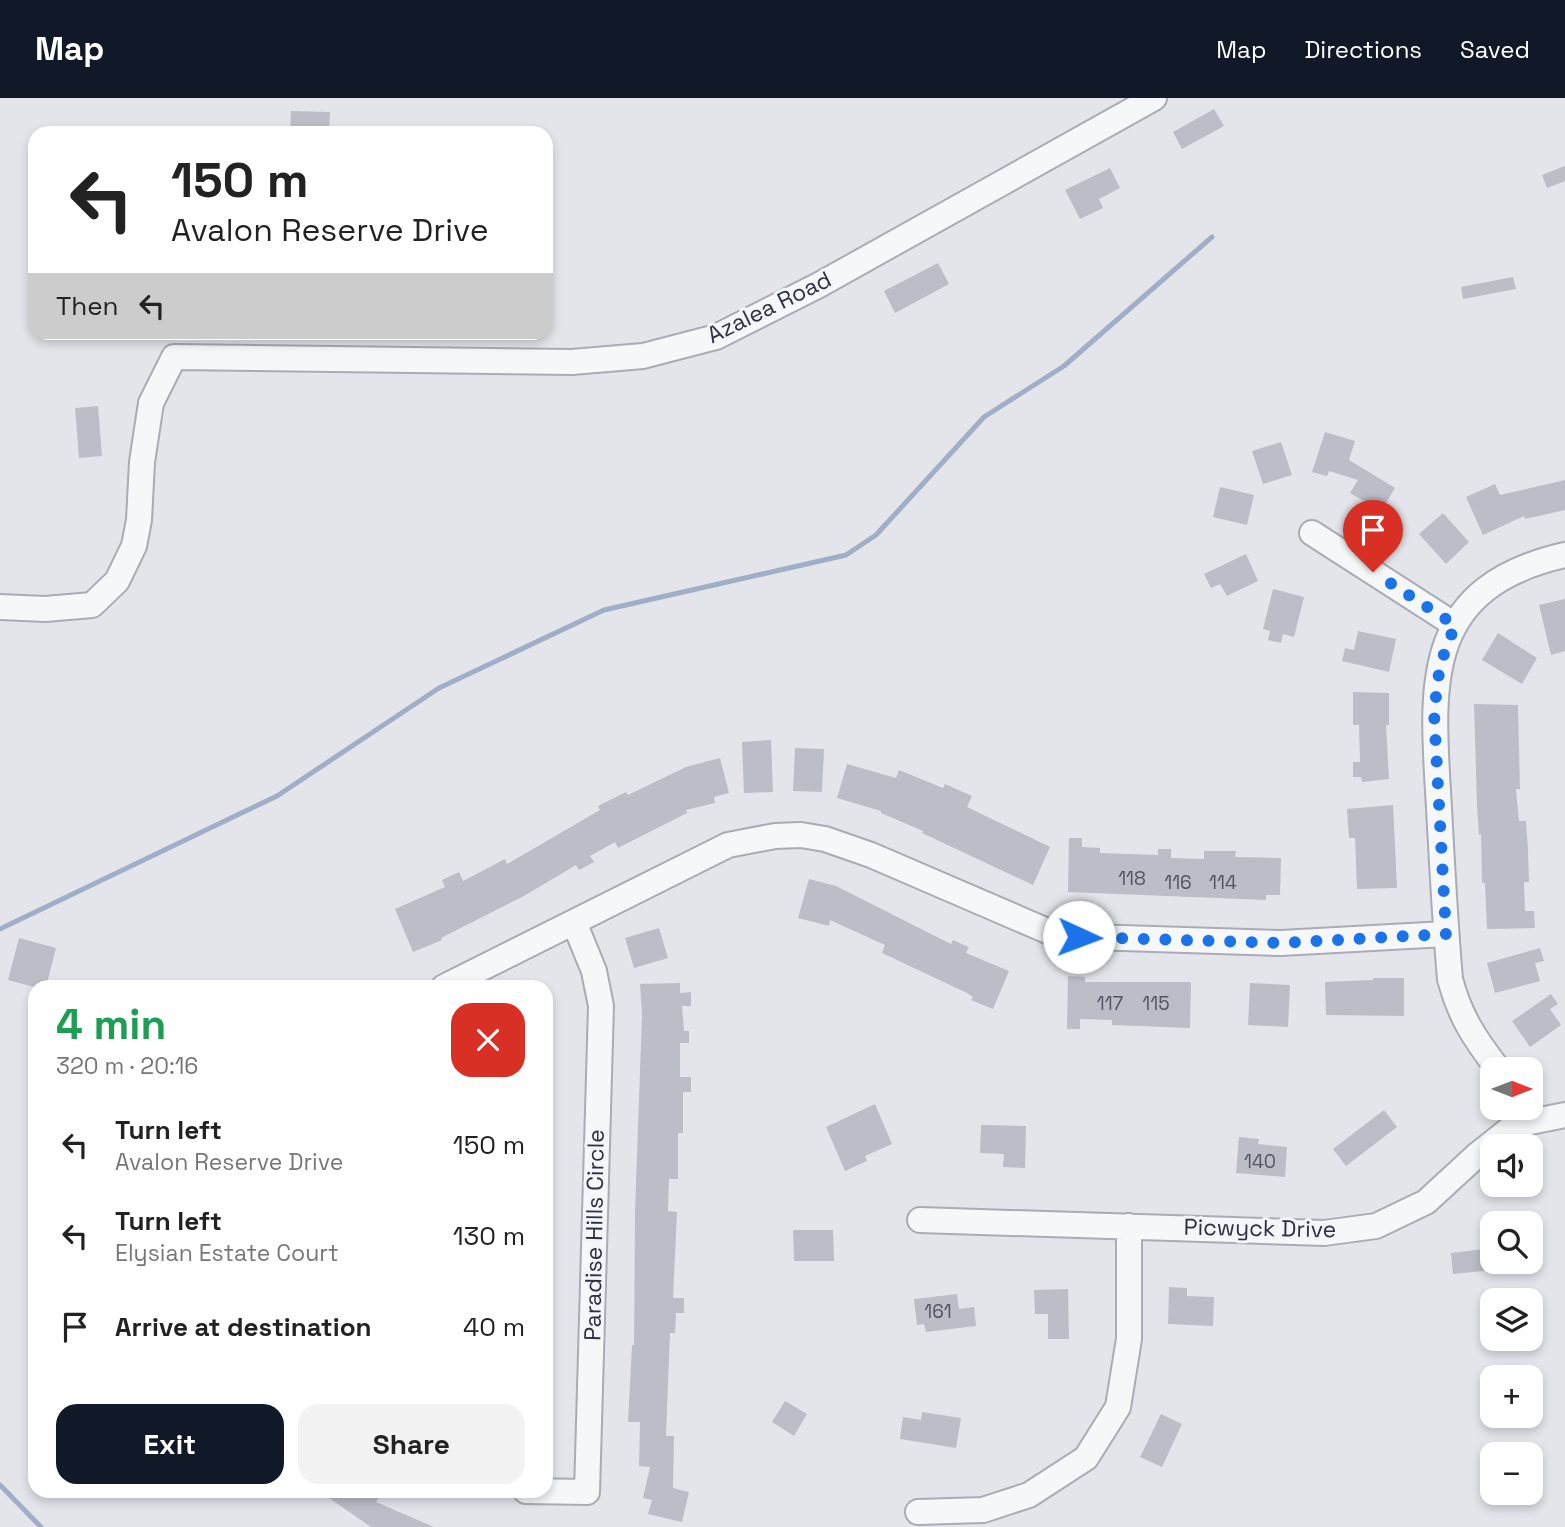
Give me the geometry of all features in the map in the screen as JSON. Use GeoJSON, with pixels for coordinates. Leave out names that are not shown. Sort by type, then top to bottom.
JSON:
{"type":"FeatureCollection","features":[{"type":"Feature","properties":{"kind":"street","name":"Azalea Road"},"geometry":{"type":"LineString","coordinates":[[0,607],[46,609],[92,605],[117,581],[134,546],[139,520],[142,462],[151,402],[174,357],[572,362],[643,356],[716,337],[820,285],[1154,98]]}},
{"type":"Feature","properties":{"kind":"street"},"geometry":{"type":"LineString","coordinates":[[1312,533],[1455,625]]}},
{"type":"Feature","properties":{"kind":"street"},"geometry":{"type":"LineString","coordinates":[[1489,1057],[1471,1034],[1457,1005],[1450,979],[1434,712],[1436,679],[1443,651],[1455,625],[1481,594],[1507,575],[1533,563],[1565,555]]}},
{"type":"Feature","properties":{"kind":"street"},"geometry":{"type":"LineString","coordinates":[[458,980],[728,845],[756,838],[801,835],[845,845],[871,855],[1059,936],[1281,943],[1446,934]]}},
{"type":"Feature","properties":{"kind":"street","name":"Paradise Hills Circle"},"geometry":{"type":"LineString","coordinates":[[553,1491],[587,1492],[601,1006],[594,971],[574,922]]}},
{"type":"Feature","properties":{"kind":"street","name":"Picwyck Drive"},"geometry":{"type":"LineString","coordinates":[[1544,1115],[1565,1115]]}},
{"type":"Feature","properties":{"kind":"street","name":"Picwyck Drive"},"geometry":{"type":"LineString","coordinates":[[920,1220],[1324,1233],[1377,1226],[1426,1202],[1476,1156],[1521,1120]]}},
{"type":"Feature","properties":{"kind":"street"},"geometry":{"type":"LineString","coordinates":[[918,1511],[983,1510],[1029,1495],[1086,1458],[1118,1407],[1129,1339],[1129,1226]]}},
{"type":"Feature","properties":{"kind":"building"},"geometry":{"type":"Polygon","coordinates":[[[1214,109],[1224,126],[1182,149],[1173,132],[1214,109]]]}},
{"type":"Feature","properties":{"kind":"building"},"geometry":{"type":"Polygon","coordinates":[[[291,111],[330,112],[329,126],[290,126],[291,111]]]}},
{"type":"Feature","properties":{"kind":"building"},"geometry":{"type":"Polygon","coordinates":[[[1565,166],[1565,181],[1547,188],[1542,175],[1565,166]]]}},
{"type":"Feature","properties":{"kind":"building"},"geometry":{"type":"Polygon","coordinates":[[[1110,168],[1120,188],[1099,199],[1103,208],[1080,219],[1065,190],[1110,168]]]}},
{"type":"Feature","properties":{"kind":"building"},"geometry":{"type":"Polygon","coordinates":[[[938,263],[949,284],[895,313],[884,291],[938,263]]]}},
{"type":"Feature","properties":{"kind":"building"},"geometry":{"type":"Polygon","coordinates":[[[1513,277],[1516,289],[1463,299],[1461,287],[1513,277]]]}},
{"type":"Feature","properties":{"kind":"building"},"geometry":{"type":"Polygon","coordinates":[[[98,406],[102,456],[79,458],[75,408],[98,406]]]}},
{"type":"Feature","properties":{"kind":"building"},"geometry":{"type":"Polygon","coordinates":[[[1325,432],[1355,441],[1349,460],[1395,488],[1381,511],[1350,493],[1358,480],[1329,471],[1327,476],[1312,472],[1325,432]]]}},
{"type":"Feature","properties":{"kind":"building"},"geometry":{"type":"Polygon","coordinates":[[[1281,442],[1292,475],[1263,484],[1252,451],[1281,442]]]}},
{"type":"Feature","properties":{"kind":"building"},"geometry":{"type":"Polygon","coordinates":[[[1565,480],[1565,510],[1525,519],[1524,516],[1483,535],[1466,497],[1495,484],[1500,495],[1565,480]]]}},
{"type":"Feature","properties":{"kind":"building"},"geometry":{"type":"Polygon","coordinates":[[[1220,487],[1254,495],[1247,525],[1213,517],[1220,487]]]}},
{"type":"Feature","properties":{"kind":"building"},"geometry":{"type":"Polygon","coordinates":[[[1443,513],[1469,542],[1446,564],[1419,534],[1443,513]]]}},
{"type":"Feature","properties":{"kind":"building"},"geometry":{"type":"Polygon","coordinates":[[[1246,554],[1258,581],[1227,596],[1220,584],[1211,588],[1204,574],[1246,554]]]}},
{"type":"Feature","properties":{"kind":"building"},"geometry":{"type":"Polygon","coordinates":[[[1273,589],[1304,597],[1294,637],[1283,634],[1281,643],[1268,640],[1270,631],[1263,629],[1273,589]]]}},
{"type":"Feature","properties":{"kind":"building"},"geometry":{"type":"Polygon","coordinates":[[[1565,599],[1565,651],[1551,655],[1539,605],[1565,599]]]}},
{"type":"Feature","properties":{"kind":"building"},"geometry":{"type":"Polygon","coordinates":[[[1358,631],[1396,639],[1389,672],[1342,661],[1345,648],[1354,650],[1358,631]]]}},
{"type":"Feature","properties":{"kind":"building"},"geometry":{"type":"Polygon","coordinates":[[[1498,633],[1537,658],[1522,684],[1482,660],[1498,633]]]}},
{"type":"Feature","properties":{"kind":"building"},"geometry":{"type":"Polygon","coordinates":[[[1353,692],[1389,693],[1389,725],[1386,725],[1389,779],[1362,782],[1361,777],[1353,777],[1353,762],[1360,762],[1359,725],[1353,725],[1353,692]]]}},
{"type":"Feature","properties":{"kind":"building"},"geometry":{"type":"Polygon","coordinates":[[[1474,704],[1518,705],[1520,789],[1516,789],[1519,821],[1526,821],[1528,850],[1529,882],[1524,882],[1525,911],[1534,911],[1535,928],[1487,929],[1477,805],[1474,704]]]}},
{"type":"Feature","properties":{"kind":"building"},"geometry":{"type":"Polygon","coordinates":[[[771,740],[773,792],[744,793],[742,742],[771,740]]]}},
{"type":"Feature","properties":{"kind":"building"},"geometry":{"type":"Polygon","coordinates":[[[795,748],[824,749],[822,792],[793,791],[795,748]]]}},
{"type":"Feature","properties":{"kind":"building"},"geometry":{"type":"Polygon","coordinates":[[[720,758],[729,793],[714,797],[715,803],[686,810],[687,813],[618,848],[615,842],[590,856],[594,862],[579,870],[576,865],[524,896],[441,938],[442,940],[413,952],[395,909],[445,887],[442,880],[459,872],[463,881],[505,859],[507,864],[600,810],[598,806],[626,792],[628,795],[686,767],[720,758]]]}},
{"type":"Feature","properties":{"kind":"building"},"geometry":{"type":"Polygon","coordinates":[[[847,764],[896,778],[899,770],[943,788],[945,784],[972,796],[967,807],[1050,847],[1033,885],[881,811],[837,798],[847,764]]]}},
{"type":"Feature","properties":{"kind":"building"},"geometry":{"type":"Polygon","coordinates":[[[1393,805],[1397,888],[1357,889],[1355,838],[1349,838],[1347,809],[1393,805]]]}},
{"type":"Feature","properties":{"kind":"building"},"geometry":{"type":"Polygon","coordinates":[[[1069,838],[1082,838],[1082,847],[1100,848],[1100,853],[1158,855],[1158,849],[1171,849],[1171,858],[1204,859],[1204,851],[1236,851],[1235,857],[1281,858],[1280,895],[1266,895],[1266,900],[1068,892],[1069,838]]]}},
{"type":"Feature","properties":{"kind":"building"},"geometry":{"type":"Polygon","coordinates":[[[809,879],[836,886],[951,944],[953,940],[969,947],[966,953],[1009,971],[993,1009],[971,1000],[973,997],[967,993],[882,953],[885,945],[830,920],[829,926],[798,918],[809,879]]]}},
{"type":"Feature","properties":{"kind":"building"},"geometry":{"type":"Polygon","coordinates":[[[659,928],[668,958],[634,968],[625,938],[659,928]]]}},
{"type":"Feature","properties":{"kind":"building"},"geometry":{"type":"Polygon","coordinates":[[[19,938],[56,948],[48,980],[28,980],[28,985],[8,980],[19,938]]]}},
{"type":"Feature","properties":{"kind":"building"},"geometry":{"type":"Polygon","coordinates":[[[1540,948],[1544,961],[1535,963],[1540,981],[1495,993],[1487,963],[1540,948]]]}},
{"type":"Feature","properties":{"kind":"building"},"geometry":{"type":"Polygon","coordinates":[[[1068,976],[1085,977],[1085,982],[1191,982],[1190,1028],[1112,1025],[1112,1020],[1080,1019],[1080,1029],[1067,1029],[1068,976]]]}},
{"type":"Feature","properties":{"kind":"building"},"geometry":{"type":"Polygon","coordinates":[[[1404,978],[1404,1016],[1326,1015],[1325,982],[1404,978]]]}},
{"type":"Feature","properties":{"kind":"building"},"geometry":{"type":"Polygon","coordinates":[[[680,983],[680,993],[691,992],[691,1006],[682,1006],[684,1031],[689,1031],[689,1043],[680,1043],[680,1077],[691,1077],[691,1092],[683,1092],[683,1133],[678,1133],[678,1179],[669,1179],[668,1211],[677,1212],[673,1298],[684,1298],[684,1313],[676,1313],[675,1333],[670,1333],[666,1436],[674,1436],[673,1488],[689,1492],[682,1522],[648,1514],[652,1500],[643,1498],[650,1467],[639,1466],[640,1422],[628,1422],[634,1345],[635,1211],[642,1015],[640,984],[680,983]]]}},
{"type":"Feature","properties":{"kind":"building"},"geometry":{"type":"Polygon","coordinates":[[[1250,983],[1290,985],[1288,1027],[1248,1025],[1250,983]]]}},
{"type":"Feature","properties":{"kind":"building"},"geometry":{"type":"Polygon","coordinates":[[[1551,994],[1558,1004],[1550,1009],[1561,1025],[1530,1047],[1512,1021],[1551,994]]]}},
{"type":"Feature","properties":{"kind":"building"},"geometry":{"type":"Polygon","coordinates":[[[875,1104],[892,1144],[865,1156],[867,1161],[845,1171],[826,1127],[875,1104]]]}},
{"type":"Feature","properties":{"kind":"building"},"geometry":{"type":"Polygon","coordinates":[[[1384,1110],[1397,1127],[1346,1166],[1333,1149],[1384,1110]]]}},
{"type":"Feature","properties":{"kind":"building"},"geometry":{"type":"Polygon","coordinates":[[[981,1125],[1026,1126],[1025,1168],[1003,1167],[1004,1154],[980,1153],[981,1125]]]}},
{"type":"Feature","properties":{"kind":"building"},"geometry":{"type":"Polygon","coordinates":[[[1239,1137],[1259,1139],[1258,1144],[1287,1147],[1285,1177],[1236,1173],[1239,1137]]]}},
{"type":"Feature","properties":{"kind":"building"},"geometry":{"type":"Polygon","coordinates":[[[793,1230],[833,1230],[834,1261],[794,1261],[793,1230]]]}},
{"type":"Feature","properties":{"kind":"building"},"geometry":{"type":"Polygon","coordinates":[[[1480,1250],[1480,1271],[1453,1274],[1451,1253],[1480,1250]]]}},
{"type":"Feature","properties":{"kind":"building"},"geometry":{"type":"Polygon","coordinates":[[[1169,1287],[1187,1288],[1187,1296],[1214,1297],[1213,1326],[1168,1324],[1169,1287]]]}},
{"type":"Feature","properties":{"kind":"building"},"geometry":{"type":"Polygon","coordinates":[[[1068,1289],[1069,1339],[1048,1339],[1048,1314],[1035,1314],[1034,1290],[1068,1289]]]}},
{"type":"Feature","properties":{"kind":"building"},"geometry":{"type":"Polygon","coordinates":[[[957,1294],[959,1309],[974,1307],[976,1326],[926,1332],[924,1324],[917,1325],[914,1299],[957,1294]]]}},
{"type":"Feature","properties":{"kind":"building"},"geometry":{"type":"Polygon","coordinates":[[[785,1401],[807,1414],[794,1436],[772,1422],[785,1401]]]}},
{"type":"Feature","properties":{"kind":"building"},"geometry":{"type":"Polygon","coordinates":[[[922,1412],[961,1418],[956,1448],[900,1439],[903,1417],[921,1420],[922,1412]]]}},
{"type":"Feature","properties":{"kind":"building"},"geometry":{"type":"Polygon","coordinates":[[[1161,1414],[1182,1424],[1162,1467],[1140,1457],[1161,1414]]]}},
{"type":"Feature","properties":{"kind":"building"},"geometry":{"type":"Polygon","coordinates":[[[329,1498],[379,1498],[376,1502],[434,1527],[371,1527],[329,1498]]]}},
{"type":"Feature","properties":{"kind":"waterway"},"geometry":{"type":"LineString","coordinates":[[0,929],[277,796],[439,688],[604,610],[846,555],[876,535],[984,417],[1064,366],[1212,237]]}},
{"type":"Feature","properties":{"kind":"waterway"},"geometry":{"type":"LineString","coordinates":[[0,1485],[41,1527]]}},
{"type":"Feature","properties":{"kind":"route"},"geometry":{"type":"LineString","coordinates":[[1079,937],[1281,943],[1446,934],[1434,712],[1436,679],[1443,651],[1455,625],[1373,572]]}}]}
